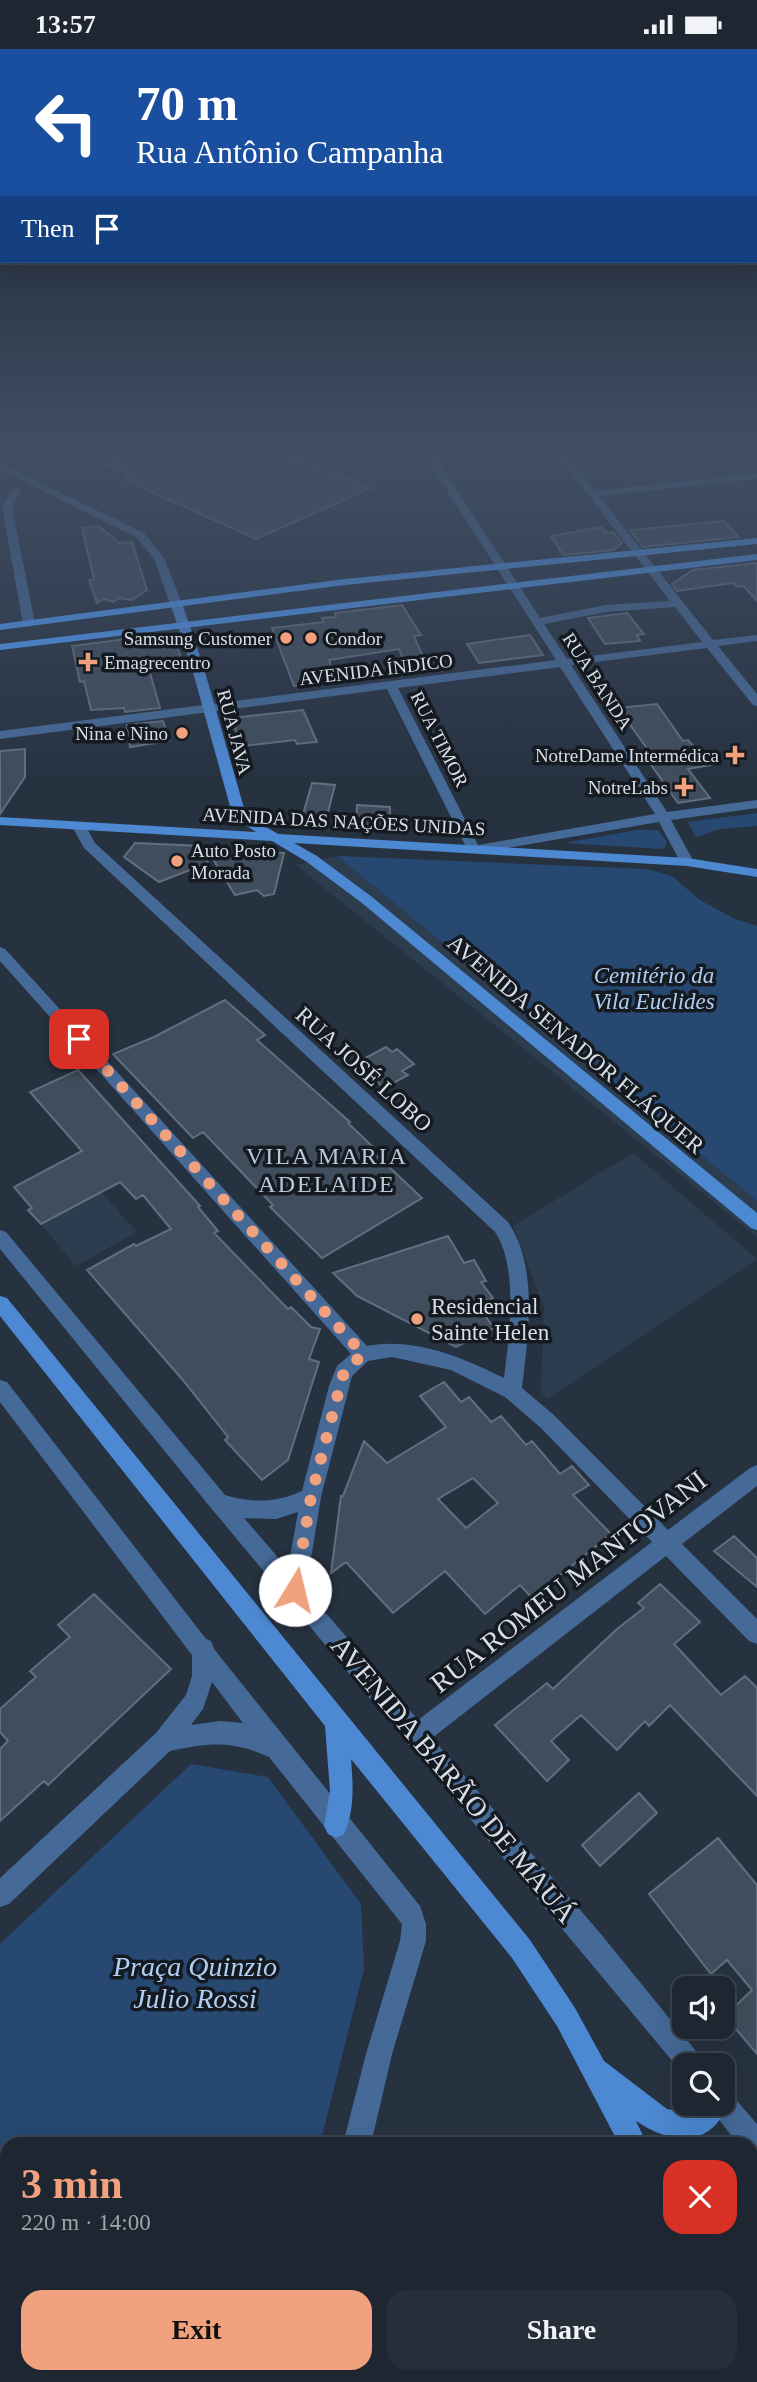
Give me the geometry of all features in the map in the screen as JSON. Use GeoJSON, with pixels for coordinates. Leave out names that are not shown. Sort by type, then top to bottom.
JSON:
{"type":"FeatureCollection","features":[{"type":"Feature","properties":{"kind":"main road"},"geometry":{"type":"LineString","coordinates":[[0,627],[345,582],[561,562]]}},
{"type":"Feature","properties":{"kind":"main road"},"geometry":{"type":"LineString","coordinates":[[0,647],[714,562]]}},
{"type":"Feature","properties":{"kind":"street"},"geometry":{"type":"LineString","coordinates":[[16,562],[29,624]]}},
{"type":"Feature","properties":{"kind":"street","name":"RUA JAVA"},"geometry":{"type":"LineString","coordinates":[[160,562],[177,606],[240,817],[312,859],[367,900]]}},
{"type":"Feature","properties":{"kind":"street","name":"RUA BANDA"},"geometry":{"type":"LineString","coordinates":[[500,562],[536,623],[565,662],[663,817],[687,862]]}},
{"type":"Feature","properties":{"kind":"street"},"geometry":{"type":"LineString","coordinates":[[644,562],[757,702]]}},
{"type":"Feature","properties":{"kind":"street"},"geometry":{"type":"LineString","coordinates":[[536,623],[590,609],[638,604],[678,604]]}},
{"type":"Feature","properties":{"kind":"street","name":"AVENIDA ÍNDICO"},"geometry":{"type":"LineString","coordinates":[[0,735],[757,638]]}},
{"type":"Feature","properties":{"kind":"street","name":"RUA TIMOR"},"geometry":{"type":"LineString","coordinates":[[391,685],[478,848]]}},
{"type":"Feature","properties":{"kind":"street"},"geometry":{"type":"LineString","coordinates":[[478,848],[757,804]]}},
{"type":"Feature","properties":{"kind":"street","name":"AVENIDA DAS NAÇÕES UNIDAS"},"geometry":{"type":"LineString","coordinates":[[0,821],[687,862],[757,873]]}},
{"type":"Feature","properties":{"kind":"street","name":"RUA JOSÉ LOBO"},"geometry":{"type":"LineString","coordinates":[[79,826],[89,845],[505,1231],[513,1255],[517,1294],[518,1357],[512,1391]]}},
{"type":"Feature","properties":{"kind":"street","name":"AVENIDA SENADOR FLÁQUER"},"geometry":{"type":"LineString","coordinates":[[367,900],[757,1223]]}},
{"type":"Feature","properties":{"kind":"street"},"geometry":{"type":"LineString","coordinates":[[0,952],[363,1354]]}},
{"type":"Feature","properties":{"kind":"street","name":"AVENIDA BARÃO DE MAUÁ"},"geometry":{"type":"LineString","coordinates":[[0,1237],[218,1502],[591,1942],[681,2053]]}},
{"type":"Feature","properties":{"kind":"street"},"geometry":{"type":"LineString","coordinates":[[0,1303],[521,1949],[566,2017],[630,2137]]}},
{"type":"Feature","properties":{"kind":"street"},"geometry":{"type":"LineString","coordinates":[[295,1590],[311,1497],[344,1372],[363,1354],[384,1349],[428,1355],[455,1363],[512,1391],[548,1422],[757,1634]]}},
{"type":"Feature","properties":{"kind":"street"},"geometry":{"type":"LineString","coordinates":[[0,1388],[203,1648],[336,1826],[411,1915],[414,1924],[409,1955],[379,2054],[359,2137]]}},
{"type":"Feature","properties":{"kind":"street","name":"RUA ROMEU MANTOVANI"},"geometry":{"type":"LineString","coordinates":[[416,1736],[757,1474]]}},
{"type":"Feature","properties":{"kind":"street"},"geometry":{"type":"LineString","coordinates":[[218,1502],[246,1510],[275,1511],[311,1497]]}},
{"type":"Feature","properties":{"kind":"street"},"geometry":{"type":"LineString","coordinates":[[0,1895],[164,1741],[195,1701],[203,1676],[203,1648]]}},
{"type":"Feature","properties":{"kind":"street"},"geometry":{"type":"LineString","coordinates":[[335,1719],[342,1791],[336,1826]]}},
{"type":"Feature","properties":{"kind":"street"},"geometry":{"type":"LineString","coordinates":[[164,1741],[208,1732],[236,1733],[262,1739],[279,1751]]}},
{"type":"Feature","properties":{"kind":"street"},"geometry":{"type":"LineString","coordinates":[[593,2067],[650,2115],[668,2125],[687,2127],[700,2124],[706,2116]]}},
{"type":"Feature","properties":{"kind":"street"},"geometry":{"type":"LineString","coordinates":[[733,2116],[750,2137]]}},
{"type":"Feature","properties":{"kind":"shaded area"},"geometry":{"type":"Polygon","coordinates":[[[337,856],[757,1201],[757,1237],[296,865],[337,856]]]}},
{"type":"Feature","properties":{"kind":"shaded area"},"geometry":{"type":"Polygon","coordinates":[[[633,1153],[757,1259],[548,1399],[541,1392],[544,1307],[513,1226],[633,1153]]]}},
{"type":"Feature","properties":{"kind":"shaded area"},"geometry":{"type":"Polygon","coordinates":[[[101,1192],[137,1232],[76,1266],[41,1224],[101,1192]]]}},
{"type":"Feature","properties":{"kind":"green space"},"geometry":{"type":"Polygon","coordinates":[[[757,813],[757,826],[720,829],[696,837],[688,822],[757,813]]]}},
{"type":"Feature","properties":{"kind":"green space"},"geometry":{"type":"Polygon","coordinates":[[[636,830],[658,830],[667,842],[664,849],[565,843],[636,830]]]}},
{"type":"Feature","properties":{"kind":"green space","name":"Cemitério da Vila Euclides"},"geometry":{"type":"Polygon","coordinates":[[[337,856],[646,869],[672,876],[700,900],[735,919],[757,926],[757,1201],[337,856]]]}},
{"type":"Feature","properties":{"kind":"green space","name":"Praça Quinzio Julio Rossi"},"geometry":{"type":"Polygon","coordinates":[[[191,1764],[268,1777],[361,1904],[364,1969],[322,2137],[0,2137],[0,1944],[191,1764]]]}},
{"type":"Feature","properties":{"kind":"building"},"geometry":{"type":"Polygon","coordinates":[[[90,562],[138,562],[147,590],[132,600],[119,598],[113,602],[104,599],[97,603],[89,580],[94,579],[90,562]]]}},
{"type":"Feature","properties":{"kind":"building"},"geometry":{"type":"Polygon","coordinates":[[[757,563],[757,601],[744,586],[737,587],[733,583],[677,591],[672,584],[693,570],[757,563]]]}},
{"type":"Feature","properties":{"kind":"building"},"geometry":{"type":"Polygon","coordinates":[[[402,605],[421,635],[414,636],[428,669],[408,671],[399,649],[329,660],[335,679],[294,686],[272,628],[324,622],[322,618],[336,617],[335,613],[402,605]]]}},
{"type":"Feature","properties":{"kind":"building"},"geometry":{"type":"Polygon","coordinates":[[[627,613],[644,634],[637,635],[640,641],[605,644],[588,618],[627,613]]]}},
{"type":"Feature","properties":{"kind":"building"},"geometry":{"type":"Polygon","coordinates":[[[172,633],[181,658],[152,662],[153,665],[148,666],[160,708],[125,712],[124,708],[91,710],[84,681],[80,682],[72,646],[172,633]]]}},
{"type":"Feature","properties":{"kind":"building"},"geometry":{"type":"Polygon","coordinates":[[[530,635],[543,655],[479,663],[467,644],[530,635]]]}},
{"type":"Feature","properties":{"kind":"building"},"geometry":{"type":"Polygon","coordinates":[[[657,704],[683,741],[688,740],[710,765],[688,769],[710,798],[678,803],[649,762],[656,761],[618,708],[657,704]]]}},
{"type":"Feature","properties":{"kind":"building"},"geometry":{"type":"Polygon","coordinates":[[[303,710],[317,742],[297,744],[295,740],[242,746],[231,718],[303,710]]]}},
{"type":"Feature","properties":{"kind":"building"},"geometry":{"type":"Polygon","coordinates":[[[163,721],[169,741],[130,747],[127,725],[163,721]]]}},
{"type":"Feature","properties":{"kind":"building"},"geometry":{"type":"Polygon","coordinates":[[[25,749],[25,777],[0,814],[0,751],[25,749]]]}},
{"type":"Feature","properties":{"kind":"building"},"geometry":{"type":"Polygon","coordinates":[[[312,783],[335,785],[326,820],[302,818],[312,783]]]}},
{"type":"Feature","properties":{"kind":"building"},"geometry":{"type":"Polygon","coordinates":[[[357,805],[390,807],[390,827],[356,825],[357,805]]]}},
{"type":"Feature","properties":{"kind":"building","name":"Auto Posto Morada"},"geometry":{"type":"Polygon","coordinates":[[[135,843],[202,846],[208,863],[159,882],[124,857],[135,843]]]}},
{"type":"Feature","properties":{"kind":"building"},"geometry":{"type":"Polygon","coordinates":[[[208,851],[284,853],[274,894],[264,896],[257,890],[235,895],[208,851]]]}},
{"type":"Feature","properties":{"kind":"building"},"geometry":{"type":"Polygon","coordinates":[[[225,1000],[265,1035],[257,1040],[350,1122],[348,1123],[372,1146],[369,1148],[422,1198],[322,1258],[270,1207],[273,1205],[203,1132],[193,1138],[113,1054],[154,1037],[225,1000]]]}},
{"type":"Feature","properties":{"kind":"building"},"geometry":{"type":"Polygon","coordinates":[[[386,1047],[392,1052],[397,1049],[414,1064],[402,1071],[408,1075],[384,1088],[356,1063],[386,1047]]]}},
{"type":"Feature","properties":{"kind":"building"},"geometry":{"type":"Polygon","coordinates":[[[78,1070],[200,1206],[198,1207],[218,1231],[214,1233],[288,1309],[291,1307],[311,1327],[320,1329],[309,1359],[319,1362],[288,1460],[262,1480],[225,1440],[228,1437],[182,1379],[87,1270],[134,1244],[136,1246],[171,1229],[143,1195],[136,1199],[120,1182],[41,1224],[28,1210],[32,1208],[14,1187],[82,1151],[30,1092],[78,1070]]]}},
{"type":"Feature","properties":{"kind":"building"},"geometry":{"type":"Polygon","coordinates":[[[448,1236],[464,1263],[474,1260],[486,1281],[481,1282],[493,1298],[482,1303],[491,1314],[486,1317],[494,1328],[456,1347],[357,1296],[333,1273],[448,1236]]]}},
{"type":"Feature","properties":{"kind":"building"},"geometry":{"type":"Polygon","coordinates":[[[444,1382],[461,1402],[469,1397],[491,1422],[501,1416],[526,1445],[532,1441],[560,1474],[572,1466],[589,1485],[573,1495],[611,1534],[532,1598],[520,1585],[485,1614],[445,1571],[393,1613],[346,1562],[331,1573],[341,1496],[364,1441],[387,1463],[446,1427],[420,1396],[444,1382]],[[473,1478],[438,1499],[466,1528],[498,1503],[473,1478]]]}},
{"type":"Feature","properties":{"kind":"building"},"geometry":{"type":"Polygon","coordinates":[[[734,1536],[757,1558],[757,1587],[714,1551],[734,1536]]]}},
{"type":"Feature","properties":{"kind":"building"},"geometry":{"type":"Polygon","coordinates":[[[660,1584],[700,1622],[674,1644],[721,1695],[745,1676],[757,1688],[757,1796],[670,1705],[649,1726],[645,1721],[617,1750],[581,1715],[551,1741],[569,1760],[547,1781],[495,1725],[547,1683],[553,1689],[617,1629],[644,1608],[638,1603],[660,1584]]]}},
{"type":"Feature","properties":{"kind":"building"},"geometry":{"type":"Polygon","coordinates":[[[94,1594],[171,1669],[48,1785],[44,1781],[0,1821],[0,1749],[8,1741],[0,1732],[0,1709],[36,1677],[30,1671],[70,1637],[58,1625],[94,1594]]]}},
{"type":"Feature","properties":{"kind":"building"},"geometry":{"type":"Polygon","coordinates":[[[639,1793],[657,1813],[600,1866],[582,1845],[639,1793]]]}},
{"type":"Feature","properties":{"kind":"building"},"geometry":{"type":"Polygon","coordinates":[[[718,1838],[757,1885],[757,2054],[735,2028],[735,2006],[752,1990],[727,1960],[711,1974],[649,1894],[718,1838]]]}},
{"type":"Feature","properties":{"kind":"place","name":"Samsung Customer"},"geometry":{"type":"Point","coordinates":[286,638]}},
{"type":"Feature","properties":{"kind":"place","name":"Condor"},"geometry":{"type":"Point","coordinates":[311,638]}},
{"type":"Feature","properties":{"kind":"place","name":"Emagrecentro"},"geometry":{"type":"Point","coordinates":[88,662]}},
{"type":"Feature","properties":{"kind":"place","name":"Nina e Nino"},"geometry":{"type":"Point","coordinates":[182,733]}},
{"type":"Feature","properties":{"kind":"place","name":"NotreDame Intermédica"},"geometry":{"type":"Point","coordinates":[735,755]}},
{"type":"Feature","properties":{"kind":"place","name":"NotreLabs"},"geometry":{"type":"Point","coordinates":[684,787]}},
{"type":"Feature","properties":{"kind":"place","name":"Auto Posto Morada"},"geometry":{"type":"Point","coordinates":[177,861]}},
{"type":"Feature","properties":{"kind":"place","name":"Residencial Sainte Helen"},"geometry":{"type":"Point","coordinates":[417,1319]}},
{"type":"Feature","properties":{"kind":"district","name":"VILA MARIA ADELAIDE"},"geometry":{"type":"Point","coordinates":[327,1170]}},
{"type":"Feature","properties":{"kind":"route"},"geometry":{"type":"LineString","coordinates":[[79,1039],[363,1354],[344,1372],[311,1497],[295,1590]]}}]}
